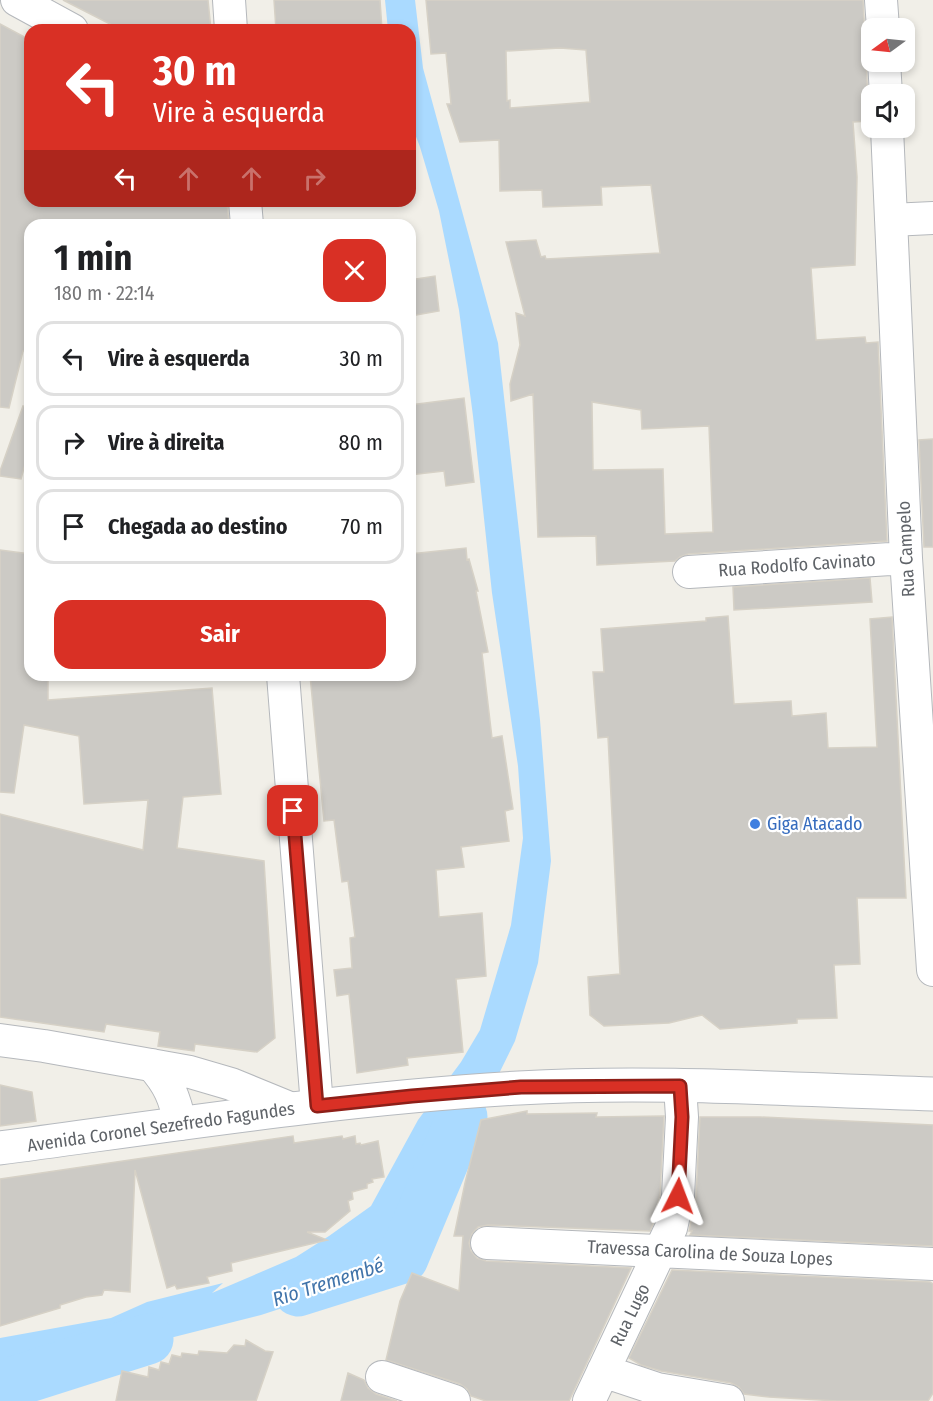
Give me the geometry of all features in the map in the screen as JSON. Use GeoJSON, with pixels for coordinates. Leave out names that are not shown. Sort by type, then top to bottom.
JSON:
{"type":"FeatureCollection","features":[{"type":"Feature","properties":{"kind":"main road","name":"Avenida Coronel Sezefredo Fagundes"},"geometry":{"type":"LineString","coordinates":[[0,1148],[304,1108],[521,1087],[680,1086],[933,1094]]}},
{"type":"Feature","properties":{"kind":"street"},"geometry":{"type":"LineString","coordinates":[[17,0],[61,24]]}},
{"type":"Feature","properties":{"kind":"street"},"geometry":{"type":"LineString","coordinates":[[229,0],[231,24]]}},
{"type":"Feature","properties":{"kind":"street"},"geometry":{"type":"LineString","coordinates":[[882,0],[883,18]]}},
{"type":"Feature","properties":{"kind":"street","name":"Rua Campelo"},"geometry":{"type":"LineString","coordinates":[[887,138],[906,558],[922,634],[933,968]]}},
{"type":"Feature","properties":{"kind":"street"},"geometry":{"type":"LineString","coordinates":[[891,220],[933,218]]}},
{"type":"Feature","properties":{"kind":"street","name":"Rua Rodolfo Cavinato"},"geometry":{"type":"LineString","coordinates":[[689,572],[906,558]]}},
{"type":"Feature","properties":{"kind":"street"},"geometry":{"type":"LineString","coordinates":[[0,1040],[190,1072],[304,1108],[283,681]]}},
{"type":"Feature","properties":{"kind":"street"},"geometry":{"type":"LineString","coordinates":[[152,1065],[166,1081],[176,1103],[180,1124]]}},
{"type":"Feature","properties":{"kind":"street","name":"Rua Lugo"},"geometry":{"type":"LineString","coordinates":[[589,1401],[671,1228],[678,1196],[682,1117],[680,1086]]}},
{"type":"Feature","properties":{"kind":"street","name":"Travessa Carolina de Souza Lopes"},"geometry":{"type":"LineString","coordinates":[[487,1243],[933,1264]]}},
{"type":"Feature","properties":{"kind":"street"},"geometry":{"type":"LineString","coordinates":[[603,1371],[657,1389],[728,1401]]}},
{"type":"Feature","properties":{"kind":"street"},"geometry":{"type":"LineString","coordinates":[[382,1377],[454,1401]]}},
{"type":"Feature","properties":{"kind":"water"},"geometry":{"type":"Polygon","coordinates":[[[385,0],[415,0],[423,68],[498,343],[540,720],[551,861],[538,963],[515,1041],[487,1098],[442,1172],[381,1258],[361,1274],[319,1296],[261,1315],[0,1381],[0,1338],[111,1318],[147,1302],[223,1283],[212,1293],[296,1257],[371,1206],[418,1120],[461,1062],[480,1030],[511,925],[523,838],[518,766],[492,593],[459,310],[439,211],[416,137],[416,24],[387,24],[385,0]]]}},
{"type":"Feature","properties":{"kind":"building"},"geometry":{"type":"Polygon","coordinates":[[[63,0],[208,0],[210,24],[110,24],[63,0]]]}},
{"type":"Feature","properties":{"kind":"building"},"geometry":{"type":"Polygon","coordinates":[[[274,0],[380,0],[382,24],[276,24],[274,0]]]}},
{"type":"Feature","properties":{"kind":"building"},"geometry":{"type":"Polygon","coordinates":[[[426,0],[863,0],[861,72],[867,72],[867,84],[861,84],[861,122],[853,122],[857,177],[855,265],[811,268],[816,340],[865,337],[866,343],[878,342],[887,541],[688,554],[675,561],[597,565],[596,536],[538,537],[533,394],[511,401],[510,384],[520,345],[516,313],[525,316],[506,242],[536,240],[541,257],[545,256],[546,259],[660,253],[651,185],[601,187],[602,205],[543,207],[542,190],[500,191],[499,140],[460,142],[447,104],[451,104],[446,53],[431,54],[426,0]],[[560,48],[506,51],[507,101],[510,100],[510,108],[590,102],[586,50],[560,48]],[[592,402],[593,470],[663,469],[665,534],[713,532],[709,426],[642,429],[641,410],[592,402]]]}},
{"type":"Feature","properties":{"kind":"building"},"geometry":{"type":"Polygon","coordinates":[[[0,24],[24,37],[24,207],[228,207],[228,219],[24,219],[24,351],[9,408],[0,407],[0,24]]]}},
{"type":"Feature","properties":{"kind":"building"},"geometry":{"type":"Polygon","coordinates":[[[435,276],[439,311],[416,315],[416,279],[435,276]]]}},
{"type":"Feature","properties":{"kind":"building"},"geometry":{"type":"Polygon","coordinates":[[[464,398],[474,482],[446,486],[444,471],[416,474],[416,404],[464,398]]]}},
{"type":"Feature","properties":{"kind":"building"},"geometry":{"type":"Polygon","coordinates":[[[24,406],[24,468],[21,479],[0,476],[24,406]]]}},
{"type":"Feature","properties":{"kind":"building"},"geometry":{"type":"Polygon","coordinates":[[[933,439],[933,547],[924,547],[919,440],[933,439]]]}},
{"type":"Feature","properties":{"kind":"building"},"geometry":{"type":"Polygon","coordinates":[[[466,548],[467,560],[469,559],[478,591],[476,591],[488,652],[482,653],[492,738],[502,736],[513,809],[505,811],[509,841],[461,847],[464,867],[436,870],[439,917],[482,913],[486,976],[456,979],[463,1052],[407,1058],[408,1065],[357,1073],[349,994],[337,996],[334,970],[352,968],[350,938],[355,937],[348,881],[342,882],[334,820],[324,821],[311,681],[416,681],[416,553],[466,548]]]}},
{"type":"Feature","properties":{"kind":"building"},"geometry":{"type":"Polygon","coordinates":[[[0,550],[24,553],[24,681],[48,681],[48,700],[212,688],[221,794],[183,797],[177,848],[264,861],[275,1038],[257,1052],[195,1044],[194,1051],[158,1046],[160,1032],[106,1024],[104,1032],[0,1017],[0,814],[143,850],[148,800],[84,804],[79,736],[24,725],[14,793],[0,792],[0,550]]]}},
{"type":"Feature","properties":{"kind":"building"},"geometry":{"type":"Polygon","coordinates":[[[870,578],[872,602],[734,610],[733,587],[870,578]]]}},
{"type":"Feature","properties":{"kind":"building"},"geometry":{"type":"Polygon","coordinates":[[[728,616],[734,704],[791,701],[792,716],[826,713],[828,748],[877,747],[870,619],[892,617],[906,898],[857,898],[860,964],[834,965],[837,1018],[797,1019],[797,1023],[720,1029],[702,1015],[669,1023],[604,1026],[590,1015],[588,977],[620,974],[608,737],[598,738],[593,672],[604,672],[601,629],[706,621],[706,618],[728,616]]]}},
{"type":"Feature","properties":{"kind":"building"},"geometry":{"type":"Polygon","coordinates":[[[0,1085],[32,1092],[36,1121],[0,1126],[0,1085]]]}},
{"type":"Feature","properties":{"kind":"building"},"geometry":{"type":"Polygon","coordinates":[[[527,1111],[527,1114],[597,1113],[596,1117],[664,1116],[660,1194],[650,1231],[488,1225],[478,1227],[469,1243],[471,1251],[477,1258],[486,1261],[631,1268],[569,1401],[486,1401],[471,1396],[460,1384],[386,1360],[400,1301],[412,1273],[459,1291],[463,1236],[454,1236],[481,1120],[527,1111]]]}},
{"type":"Feature","properties":{"kind":"building"},"geometry":{"type":"Polygon","coordinates":[[[700,1117],[760,1117],[933,1125],[933,1246],[690,1235],[696,1197],[700,1117]]]}},
{"type":"Feature","properties":{"kind":"building"},"geometry":{"type":"Polygon","coordinates":[[[293,1136],[294,1143],[342,1136],[343,1139],[355,1136],[356,1144],[361,1145],[378,1141],[384,1177],[372,1179],[373,1182],[367,1184],[367,1188],[352,1192],[353,1199],[348,1201],[350,1211],[325,1232],[307,1232],[327,1240],[231,1263],[232,1271],[207,1277],[209,1283],[177,1289],[175,1285],[167,1288],[135,1170],[130,1292],[104,1290],[102,1295],[86,1297],[60,1305],[60,1308],[0,1326],[0,1179],[293,1136]]]}},
{"type":"Feature","properties":{"kind":"building"},"geometry":{"type":"Polygon","coordinates":[[[672,1270],[930,1282],[933,1284],[933,1393],[928,1401],[837,1401],[769,1397],[744,1394],[739,1387],[731,1383],[661,1371],[641,1365],[629,1358],[672,1270]]]}},
{"type":"Feature","properties":{"kind":"building"},"geometry":{"type":"Polygon","coordinates":[[[246,1340],[265,1351],[273,1352],[256,1401],[116,1401],[122,1371],[148,1377],[149,1367],[159,1370],[161,1362],[169,1364],[172,1355],[181,1357],[182,1353],[198,1355],[199,1351],[227,1353],[234,1345],[245,1346],[246,1340]]]}},
{"type":"Feature","properties":{"kind":"building"},"geometry":{"type":"Polygon","coordinates":[[[348,1373],[364,1380],[368,1388],[376,1394],[397,1401],[341,1401],[348,1373]]]}},
{"type":"Feature","properties":{"kind":"waterway","name":"Rio Tremembé"},"geometry":{"type":"LineString","coordinates":[[298,1291],[403,1258],[462,1117]]}},
{"type":"Feature","properties":{"kind":"waterway","name":"Rio Tremembé"},"geometry":{"type":"LineString","coordinates":[[0,1386],[148,1339]]}},
{"type":"Feature","properties":{"kind":"place","name":"Giga Atacado"},"geometry":{"type":"Point","coordinates":[755,824]}},
{"type":"Feature","properties":{"kind":"route"},"geometry":{"type":"LineString","coordinates":[[293,811],[317,1106],[521,1087],[680,1086],[682,1117],[678,1196]]}}]}
